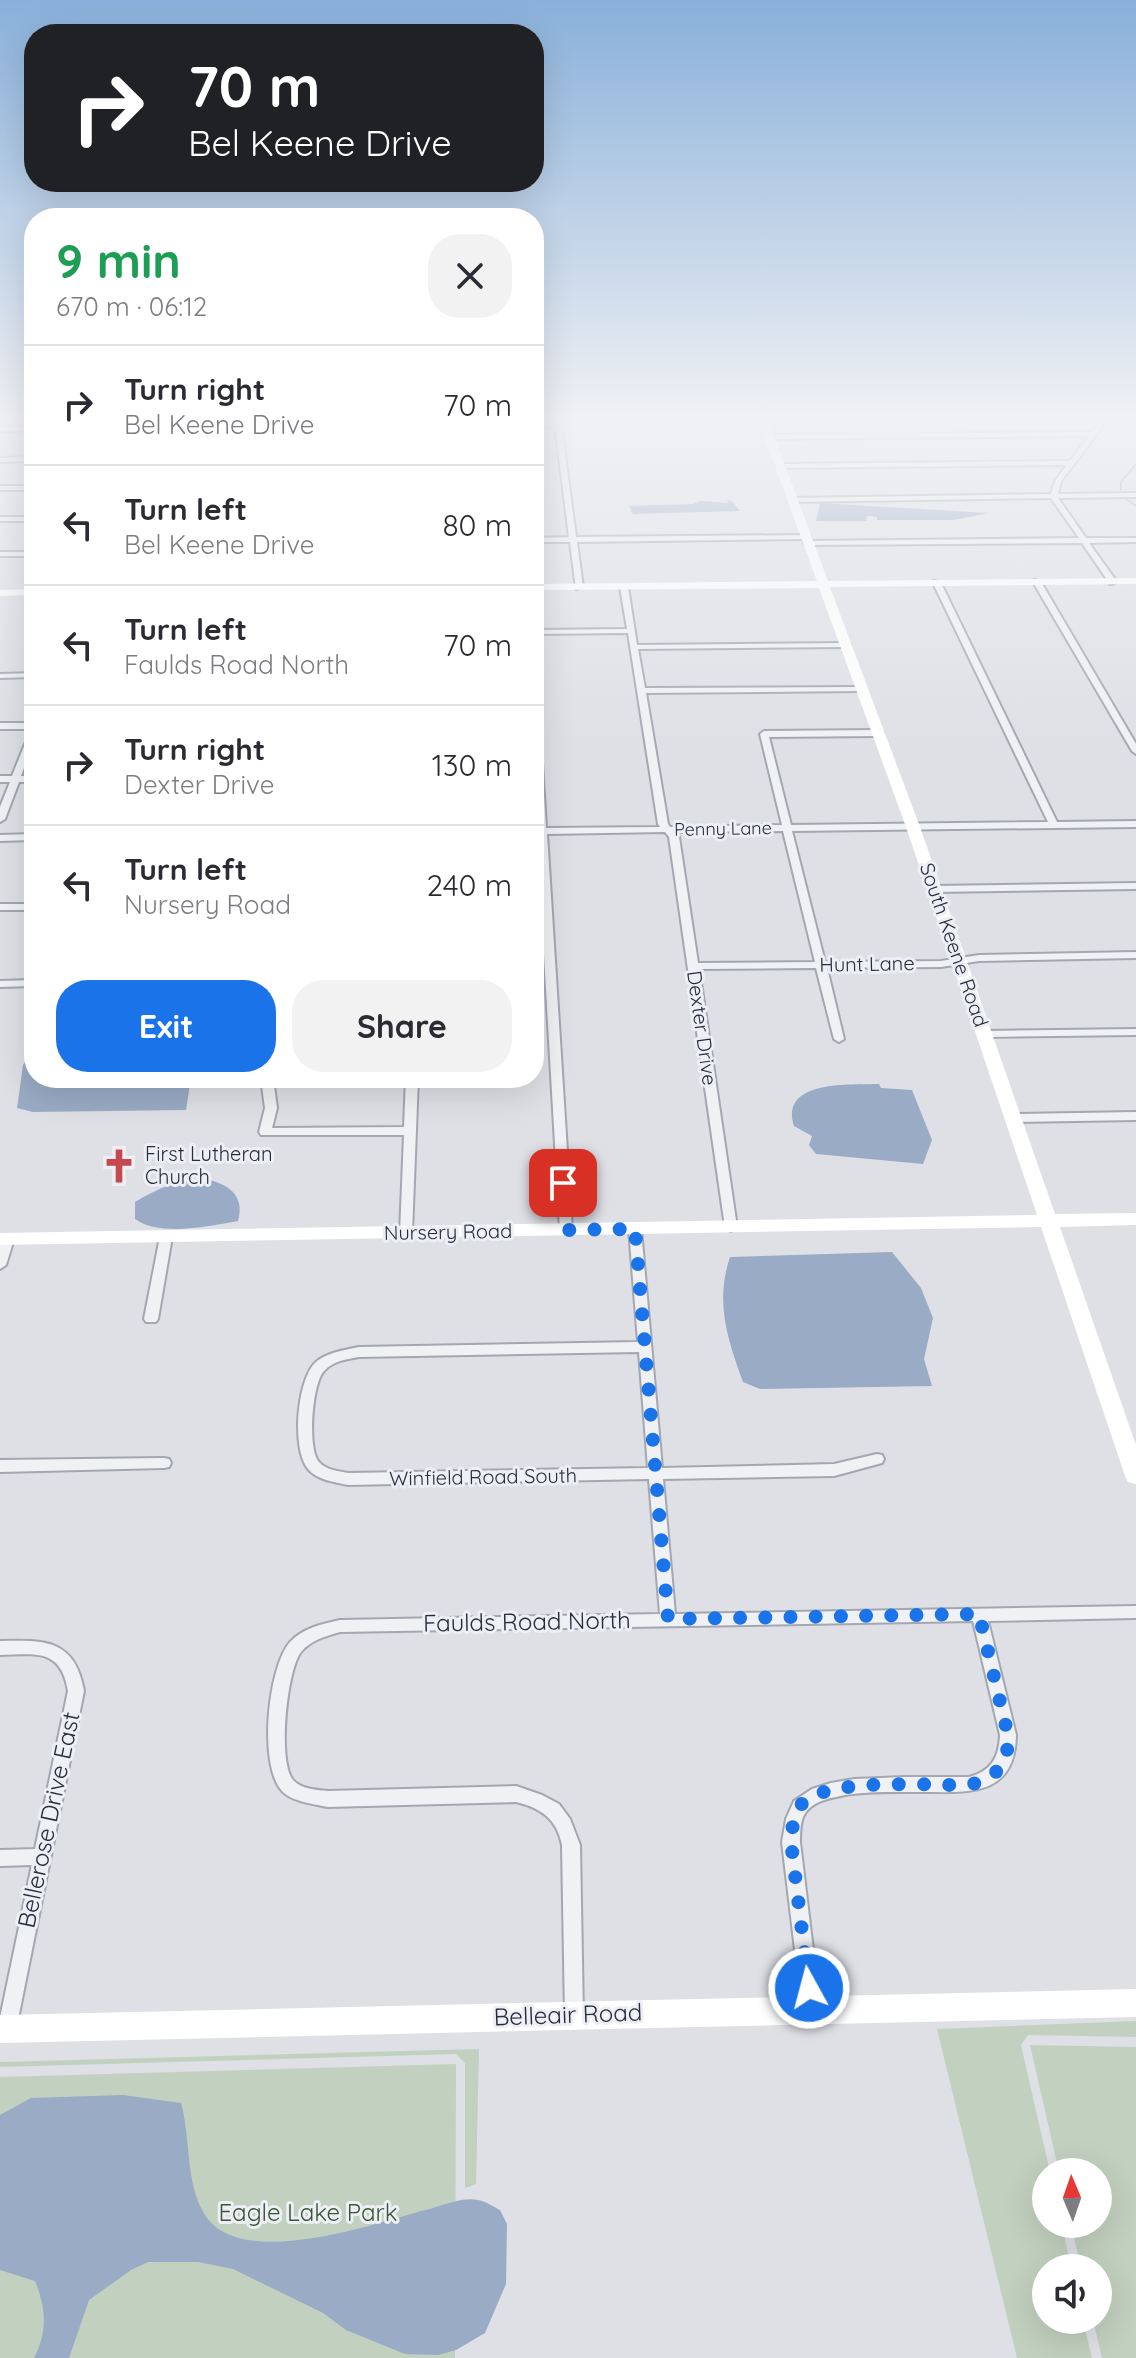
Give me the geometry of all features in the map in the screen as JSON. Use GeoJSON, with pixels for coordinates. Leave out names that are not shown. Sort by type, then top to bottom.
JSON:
{"type":"FeatureCollection","features":[{"type":"Feature","properties":{"kind":"main road","name":"South Keene Road"},"geometry":{"type":"LineString","coordinates":[[802,527],[913,827],[1013,1118],[1128,1430],[1136,1476]]}},
{"type":"Feature","properties":{"kind":"main road"},"geometry":{"type":"LineString","coordinates":[[544,587],[1136,581]]}},
{"type":"Feature","properties":{"kind":"main road"},"geometry":{"type":"LineString","coordinates":[[0,593],[24,592]]}},
{"type":"Feature","properties":{"kind":"main road","name":"Nursery Road"},"geometry":{"type":"LineString","coordinates":[[4,1239],[1136,1219]]}},
{"type":"Feature","properties":{"kind":"main road","name":"Belleair Road"},"geometry":{"type":"LineString","coordinates":[[4,2029],[811,2008],[1136,2003]]}},
{"type":"Feature","properties":{"kind":"street"},"geometry":{"type":"LineString","coordinates":[[571,527],[579,587]]}},
{"type":"Feature","properties":{"kind":"street"},"geometry":{"type":"LineString","coordinates":[[1075,527],[1113,582]]}},
{"type":"Feature","properties":{"kind":"street"},"geometry":{"type":"LineString","coordinates":[[544,540],[1136,540]]}},
{"type":"Feature","properties":{"kind":"street"},"geometry":{"type":"LineString","coordinates":[[0,554],[24,554]]}},
{"type":"Feature","properties":{"kind":"street"},"geometry":{"type":"LineString","coordinates":[[1037,582],[1136,751]]}},
{"type":"Feature","properties":{"kind":"street"},"geometry":{"type":"LineString","coordinates":[[937,583],[1054,825]]}},
{"type":"Feature","properties":{"kind":"street","name":"Dexter Drive"},"geometry":{"type":"LineString","coordinates":[[624,587],[663,824],[674,837],[731,1227]]}},
{"type":"Feature","properties":{"kind":"street"},"geometry":{"type":"LineString","coordinates":[[544,632],[631,631]]}},
{"type":"Feature","properties":{"kind":"street"},"geometry":{"type":"LineString","coordinates":[[634,647],[846,645]]}},
{"type":"Feature","properties":{"kind":"street"},"geometry":{"type":"LineString","coordinates":[[0,676],[24,675]]}},
{"type":"Feature","properties":{"kind":"street"},"geometry":{"type":"LineString","coordinates":[[641,691],[862,689]]}},
{"type":"Feature","properties":{"kind":"street"},"geometry":{"type":"LineString","coordinates":[[0,726],[24,727]]}},
{"type":"Feature","properties":{"kind":"street"},"geometry":{"type":"LineString","coordinates":[[839,1039],[764,734],[879,733]]}},
{"type":"Feature","properties":{"kind":"street"},"geometry":{"type":"LineString","coordinates":[[0,819],[24,755]]}},
{"type":"Feature","properties":{"kind":"street"},"geometry":{"type":"LineString","coordinates":[[0,779],[24,779]]}},
{"type":"Feature","properties":{"kind":"street","name":"Penny Lane"},"geometry":{"type":"LineString","coordinates":[[544,831],[1136,824]]}},
{"type":"Feature","properties":{"kind":"street"},"geometry":{"type":"LineString","coordinates":[[0,838],[24,837]]}},
{"type":"Feature","properties":{"kind":"street"},"geometry":{"type":"LineString","coordinates":[[934,889],[1136,886]]}},
{"type":"Feature","properties":{"kind":"street"},"geometry":{"type":"LineString","coordinates":[[544,905],[566,1230]]}},
{"type":"Feature","properties":{"kind":"street"},"geometry":{"type":"LineString","coordinates":[[0,907],[24,907]]}},
{"type":"Feature","properties":{"kind":"street","name":"Hunt Lane"},"geometry":{"type":"LineString","coordinates":[[693,966],[1136,955]]}},
{"type":"Feature","properties":{"kind":"street"},"geometry":{"type":"LineString","coordinates":[[0,984],[24,983]]}},
{"type":"Feature","properties":{"kind":"street"},"geometry":{"type":"LineString","coordinates":[[985,1034],[1136,1032]]}},
{"type":"Feature","properties":{"kind":"street"},"geometry":{"type":"LineString","coordinates":[[268,1088],[271,1108],[265,1132],[410,1131]]}},
{"type":"Feature","properties":{"kind":"street"},"geometry":{"type":"LineString","coordinates":[[406,1233],[412,1088]]}},
{"type":"Feature","properties":{"kind":"street"},"geometry":{"type":"LineString","coordinates":[[1013,1118],[1136,1116]]}},
{"type":"Feature","properties":{"kind":"street"},"geometry":{"type":"LineString","coordinates":[[635,1229],[668,1619]]}},
{"type":"Feature","properties":{"kind":"street"},"geometry":{"type":"LineString","coordinates":[[151,1319],[166,1237]]}},
{"type":"Feature","properties":{"kind":"street"},"geometry":{"type":"LineString","coordinates":[[0,1265],[4,1239]]}},
{"type":"Feature","properties":{"kind":"street","name":"Winfield Road South"},"geometry":{"type":"LineString","coordinates":[[645,1347],[359,1352],[323,1364],[314,1373],[304,1448],[314,1468],[329,1477],[348,1479],[834,1470],[877,1459]]}},
{"type":"Feature","properties":{"kind":"street"},"geometry":{"type":"LineString","coordinates":[[0,1466],[164,1463]]}},
{"type":"Feature","properties":{"kind":"street","name":"Faulds Road North"},"geometry":{"type":"LineString","coordinates":[[574,2016],[571,1845],[568,1830],[558,1812],[540,1799],[516,1794],[328,1799],[305,1795],[287,1785],[278,1769],[275,1752],[285,1671],[292,1652],[304,1639],[340,1626],[1136,1612]]}},
{"type":"Feature","properties":{"kind":"street"},"geometry":{"type":"LineString","coordinates":[[811,2008],[791,1842],[793,1823],[800,1806],[834,1787],[969,1785],[988,1780],[1003,1767],[1008,1751],[1008,1735],[979,1614]]}},
{"type":"Feature","properties":{"kind":"street","name":"Bellerose Drive East"},"geometry":{"type":"LineString","coordinates":[[0,1648],[51,1650],[67,1659],[75,1673],[76,1691],[4,2029]]}},
{"type":"Feature","properties":{"kind":"street"},"geometry":{"type":"LineString","coordinates":[[0,1858],[40,1857]]}},
{"type":"Feature","properties":{"kind":"green space"},"geometry":{"type":"Polygon","coordinates":[[[1136,2021],[1136,2037],[1028,2035],[1021,2045],[1047,2158],[1032,2158],[1032,2238],[1065,2238],[1068,2254],[1032,2254],[1032,2334],[1086,2334],[1092,2358],[1017,2358],[937,2029],[1136,2021]]]}},
{"type":"Feature","properties":{"kind":"green space"},"geometry":{"type":"Polygon","coordinates":[[[1030,2045],[1136,2047],[1136,2358],[1102,2358],[1096,2334],[1112,2334],[1112,2254],[1078,2254],[1074,2238],[1112,2238],[1112,2158],[1056,2158],[1030,2045]]]}},
{"type":"Feature","properties":{"kind":"green space"},"geometry":{"type":"Polygon","coordinates":[[[479,2049],[476,2184],[465,2188],[465,2063],[456,2054],[0,2067],[0,2062],[479,2049]]]}},
{"type":"Feature","properties":{"kind":"green space","name":"Eagle Lake Park"},"geometry":{"type":"Polygon","coordinates":[[[456,2064],[455,2358],[0,2358],[0,2077],[456,2064]]]}},
{"type":"Feature","properties":{"kind":"water"},"geometry":{"type":"Polygon","coordinates":[[[23,1065],[24,1088],[189,1088],[186,1110],[33,1112],[17,1108],[23,1065]]]}},
{"type":"Feature","properties":{"kind":"water"},"geometry":{"type":"Polygon","coordinates":[[[879,1084],[881,1088],[912,1090],[932,1140],[923,1164],[816,1154],[809,1145],[812,1136],[794,1126],[792,1111],[797,1100],[807,1092],[836,1085],[879,1084]]]}},
{"type":"Feature","properties":{"kind":"water"},"geometry":{"type":"Polygon","coordinates":[[[209,1180],[224,1185],[238,1199],[238,1221],[171,1229],[158,1228],[135,1219],[135,1202],[161,1188],[209,1180]]]}},
{"type":"Feature","properties":{"kind":"water"},"geometry":{"type":"Polygon","coordinates":[[[892,1252],[921,1288],[933,1318],[924,1359],[932,1386],[760,1389],[743,1382],[732,1350],[723,1305],[730,1257],[892,1252]]]}},
{"type":"Feature","properties":{"kind":"water"},"geometry":{"type":"Polygon","coordinates":[[[123,2095],[181,2103],[194,2189],[205,2215],[222,2231],[247,2240],[277,2242],[309,2239],[374,2225],[465,2199],[481,2201],[500,2210],[507,2224],[506,2284],[485,2333],[456,2350],[438,2355],[405,2354],[346,2330],[323,2313],[233,2269],[198,2262],[148,2262],[131,2270],[89,2300],[69,2358],[34,2358],[42,2338],[44,2320],[35,2281],[0,2270],[0,2115],[31,2098],[123,2095]]]}},
{"type":"Feature","properties":{"kind":"place","name":"First Lutheran Church"},"geometry":{"type":"Point","coordinates":[119,1166]}},
{"type":"Feature","properties":{"kind":"route"},"geometry":{"type":"LineString","coordinates":[[563,1183],[566,1230],[635,1229],[668,1619],[979,1614],[1008,1735],[1008,1751],[1003,1767],[988,1780],[969,1785],[834,1787],[800,1806],[793,1823],[791,1842],[809,1988]]}}]}
